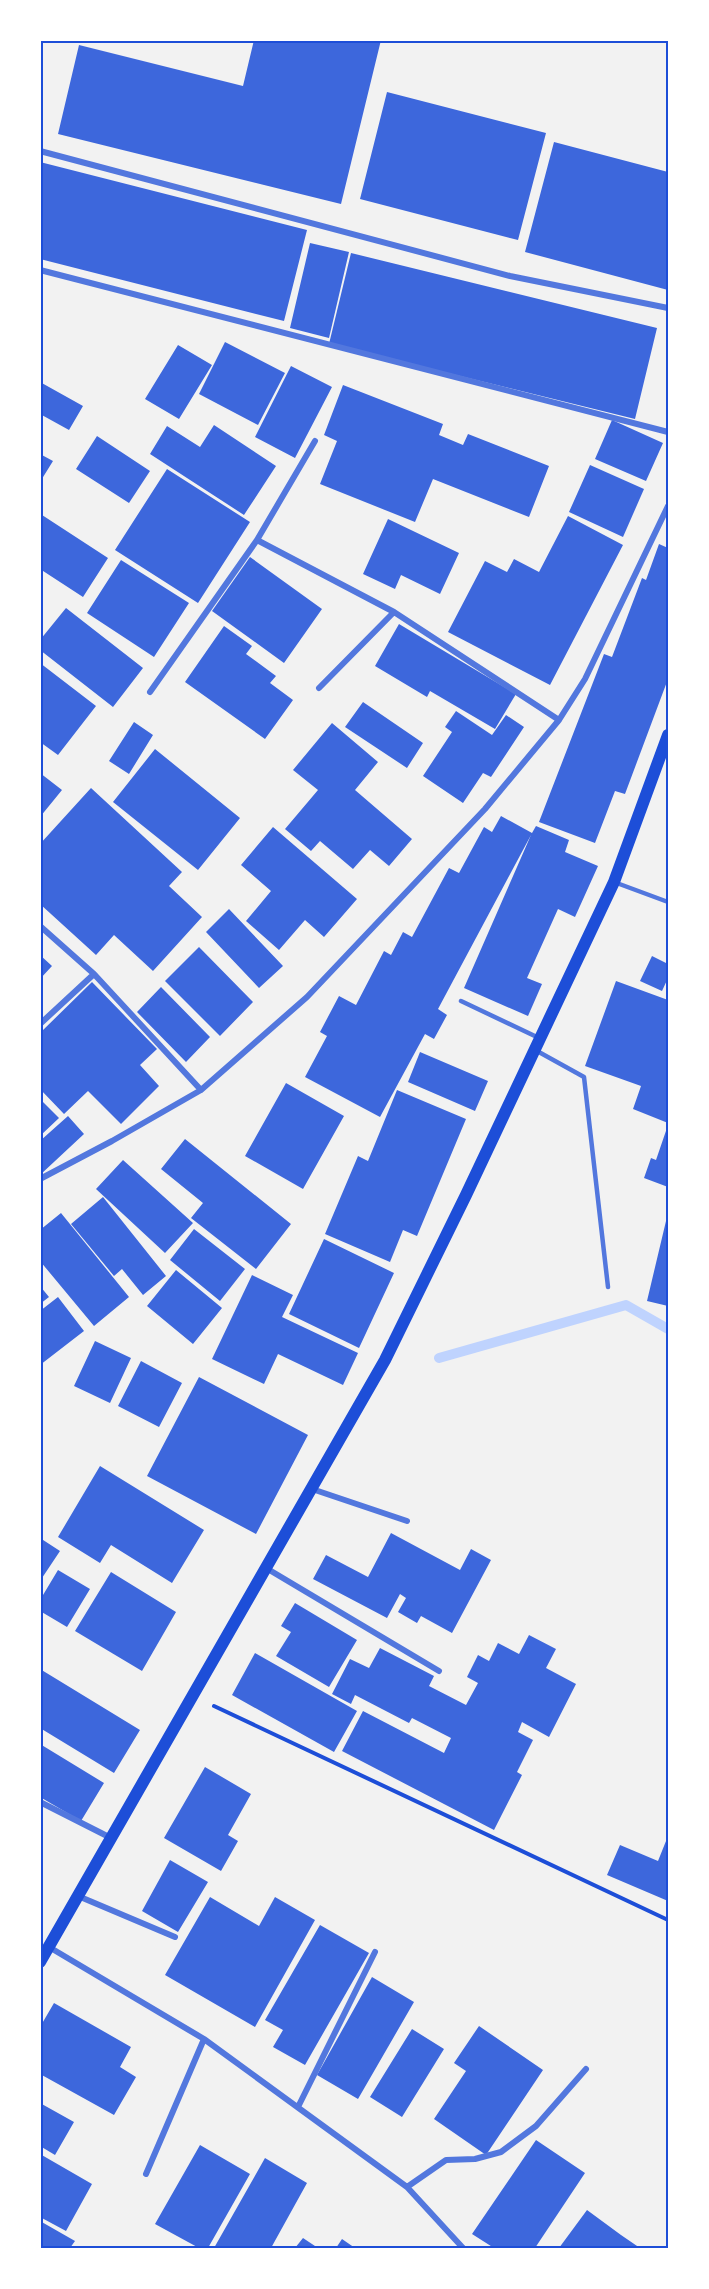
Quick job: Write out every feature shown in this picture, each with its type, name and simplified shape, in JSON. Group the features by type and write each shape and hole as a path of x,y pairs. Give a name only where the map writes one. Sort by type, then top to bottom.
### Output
{"main road":[{"path":"40,1962 385,1360 614,882 669,735"}],"street":[{"path":"40,151 510,276 669,308"},
{"path":"40,270 669,432"},
{"path":"150,692 257,540 315,441"},
{"path":"40,1179 201,1090 307,997 485,809 559,720 585,679 669,506"},
{"path":"257,540 394,612 559,720"},
{"path":"319,688 394,612"},
{"path":"40,926 94,974 201,1090"},
{"path":"40,1024 94,974"},
{"path":"311,1488 407,1521"},
{"path":"266,1568 439,1671"},
{"path":"40,1802 111,1839"},
{"path":"78,1896 175,1937"},
{"path":"49,1947 204,2039 298,2107 407,2187 464,2248"},
{"path":"298,2107 375,1952"},
{"path":"146,2174 204,2039"},
{"path":"407,2187 446,2160 475,2159 501,2152 536,2126 586,2069"}],"lane":[{"path":"614,882 669,903"},
{"path":"460,1001 537,1044 584,1077 608,1287"}],"path":[{"path":"192,1696 669,1920"}],"building":[{"path":"254,40 381,40 341,204 58,134 79,45 243,86"},
{"path":"387,92 546,133 518,240 360,199"},
{"path":"554,142 668,172 668,290 525,252"},
{"path":"40,162 307,230 284,321 40,259"},
{"path":"310,243 349,252 329,338 290,328"},
{"path":"351,253 657,328 635,419 329,344"},
{"path":"225,342 285,373 258,425 199,394"},
{"path":"178,345 212,365 179,419 145,399"},
{"path":"291,366 332,387 295,458 255,437"},
{"path":"40,382 83,406 69,430 40,414"},
{"path":"343,385 443,424 439,435 463,445 468,434 549,466 529,517 433,479 415,522 320,484 337,441 324,435"},
{"path":"612,420 663,443 646,481 595,459"},
{"path":"214,425 276,466 244,515 150,454 167,426 200,447"},
{"path":"97,436 150,471 129,503 76,469"},
{"path":"40,454 53,461 40,482"},
{"path":"590,465 644,489 623,537 569,512"},
{"path":"167,469 250,522 198,603 115,550"},
{"path":"42,515 108,558 83,597 40,569"},
{"path":"568,516 623,545 550,685 448,632 485,561 507,572 514,559 539,572"},
{"path":"388,519 459,553 440,594 401,575 395,589 363,574"},
{"path":"659,544 668,548 668,679 625,794 615,791 595,843 539,822 604,654 612,657 642,578 646,580"},
{"path":"250,557 322,609 284,663 212,611"},
{"path":"121,560 189,603 154,657 87,613"},
{"path":"66,608 143,668 113,707 40,650 40,640"},
{"path":"399,624 516,694 495,729 430,691 427,697 375,666"},
{"path":"224,626 252,646 246,654 276,676 270,683 293,700 265,739 185,682"},
{"path":"40,663 96,706 58,755 40,742"},
{"path":"363,702 423,743 407,768 345,727"},
{"path":"456,711 492,735 506,715 524,727 491,777 483,773 463,803 423,776 452,732 445,727"},
{"path":"134,722 153,735 129,774 109,761"},
{"path":"332,723 378,762 355,790 412,839 389,866 370,850 353,869 320,841 311,851 285,829 318,790 293,770"},
{"path":"155,749 240,818 198,870 113,802"},
{"path":"40,773 62,790 40,817"},
{"path":"91,788 182,872 169,886 202,917 153,971 114,935 96,955 40,904 40,844"},
{"path":"501,816 532,833 536,826 569,840 565,852 598,866 575,917 558,909 527,978 542,984 528,1016 464,988 531,835 438,1009 447,1015 434,1039 425,1034 380,1117 305,1077 327,1036 320,1032 339,996 356,1005 384,951 391,955 403,932 412,937 449,868 459,873 484,827 492,832"},
{"path":"273,827 357,899 324,937 305,920 279,950 246,921 271,891 241,865"},
{"path":"229,909 283,966 259,988 206,932"},
{"path":"199,947 253,1002 220,1036 165,981"},
{"path":"40,955 52,966 40,979"},
{"path":"652,956 668,964 668,978 662,991 640,981"},
{"path":"616,981 668,1000 668,1123 633,1109 641,1086 585,1066"},
{"path":"92,982 157,1049 140,1065 159,1086 121,1124 88,1091 64,1114 40,1089 40,1033"},
{"path":"161,987 210,1037 186,1062 137,1012"},
{"path":"420,1052 488,1081 475,1111 408,1082"},
{"path":"286,1083 344,1116 303,1189 245,1156"},
{"path":"397,1090 466,1119 417,1236 403,1230 390,1262 325,1234 358,1156 368,1161"},
{"path":"40,1099 59,1118 40,1136"},
{"path":"68,1116 84,1134 40,1175 40,1141"},
{"path":"668,1125 668,1187 644,1178 651,1158 656,1160"},
{"path":"185,1139 291,1224 256,1269 191,1218 203,1203 161,1169"},
{"path":"123,1160 193,1223 165,1253 96,1189"},
{"path":"103,1197 166,1276 143,1295 122,1269 114,1276 71,1224"},
{"path":"61,1213 129,1297 94,1326 40,1261 40,1230"},
{"path":"666,1221 668,1222 668,1306 647,1301"},
{"path":"194,1229 245,1269 220,1301 170,1260"},
{"path":"324,1239 394,1273 359,1348 289,1314"},
{"path":"176,1270 222,1308 193,1344 147,1306"},
{"path":"252,1275 293,1295 282,1317 358,1353 343,1385 278,1354 264,1384 212,1359"},
{"path":"40,1286 49,1297 40,1304"},
{"path":"58,1297 84,1331 40,1365 40,1311"},
{"path":"95,1341 131,1358 110,1403 74,1386"},
{"path":"141,1361 182,1383 159,1427 118,1406"},
{"path":"199,1377 308,1435 256,1534 147,1476"},
{"path":"100,1466 204,1530 172,1583 111,1545 100,1563 58,1537"},
{"path":"391,1533 460,1570 471,1549 491,1560 452,1633 421,1616 417,1623 398,1612 406,1598 400,1594 387,1618 313,1579 326,1555 368,1577"},
{"path":"40,1538 60,1551 40,1581"},
{"path":"58,1570 90,1589 67,1627 40,1611 40,1600"},
{"path":"111,1572 176,1612 142,1671 75,1631"},
{"path":"295,1603 357,1640 329,1687 276,1656 291,1632 281,1626"},
{"path":"529,1635 556,1649 546,1668 576,1684 549,1737 522,1722 518,1732 533,1740 517,1772 522,1775 494,1830 342,1751 363,1711 444,1753 451,1738 412,1718 409,1723 355,1695 351,1704 332,1694 350,1659 369,1668 380,1648 434,1676 429,1686 466,1705 478,1683 467,1677 478,1655 489,1661 498,1643 519,1654"},
{"path":"255,1653 357,1711 334,1752 232,1695"},
{"path":"40,1669 140,1730 114,1773 40,1728"},
{"path":"40,1744 104,1783 81,1821 40,1797"},
{"path":"205,1767 251,1794 228,1835 238,1841 221,1871 164,1838"},
{"path":"668,1836 668,1901 607,1875 620,1845 658,1861"},
{"path":"170,1860 208,1882 178,1932 142,1911"},
{"path":"210,1897 259,1926 275,1897 315,1920 255,2027 165,1975"},
{"path":"320,1925 369,1953 305,2065 273,2047 283,2030 265,2020"},
{"path":"372,1977 414,2002 358,2099 317,2075"},
{"path":"54,2003 131,2047 120,2067 136,2077 114,2115 40,2074 40,2027"},
{"path":"479,2026 543,2070 486,2155 434,2119 466,2071 454,2063"},
{"path":"412,2029 444,2049 402,2117 370,2097"},
{"path":"40,2103 74,2122 55,2155 40,2146"},
{"path":"536,2140 585,2173 535,2248 494,2248 472,2234"},
{"path":"200,2145 250,2174 208,2248 199,2248 155,2224"},
{"path":"40,2154 92,2184 66,2231 40,2217"},
{"path":"265,2158 307,2183 271,2248 214,2248"},
{"path":"587,2210 621,2235 640,2248 559,2248"},
{"path":"40,2221 75,2241 70,2248 40,2248"},
{"path":"303,2238 318,2248 295,2248"},
{"path":"342,2239 355,2248 336,2248"}],"waterway":[{"path":"439,1358 626,1305 668,1329"}]}
